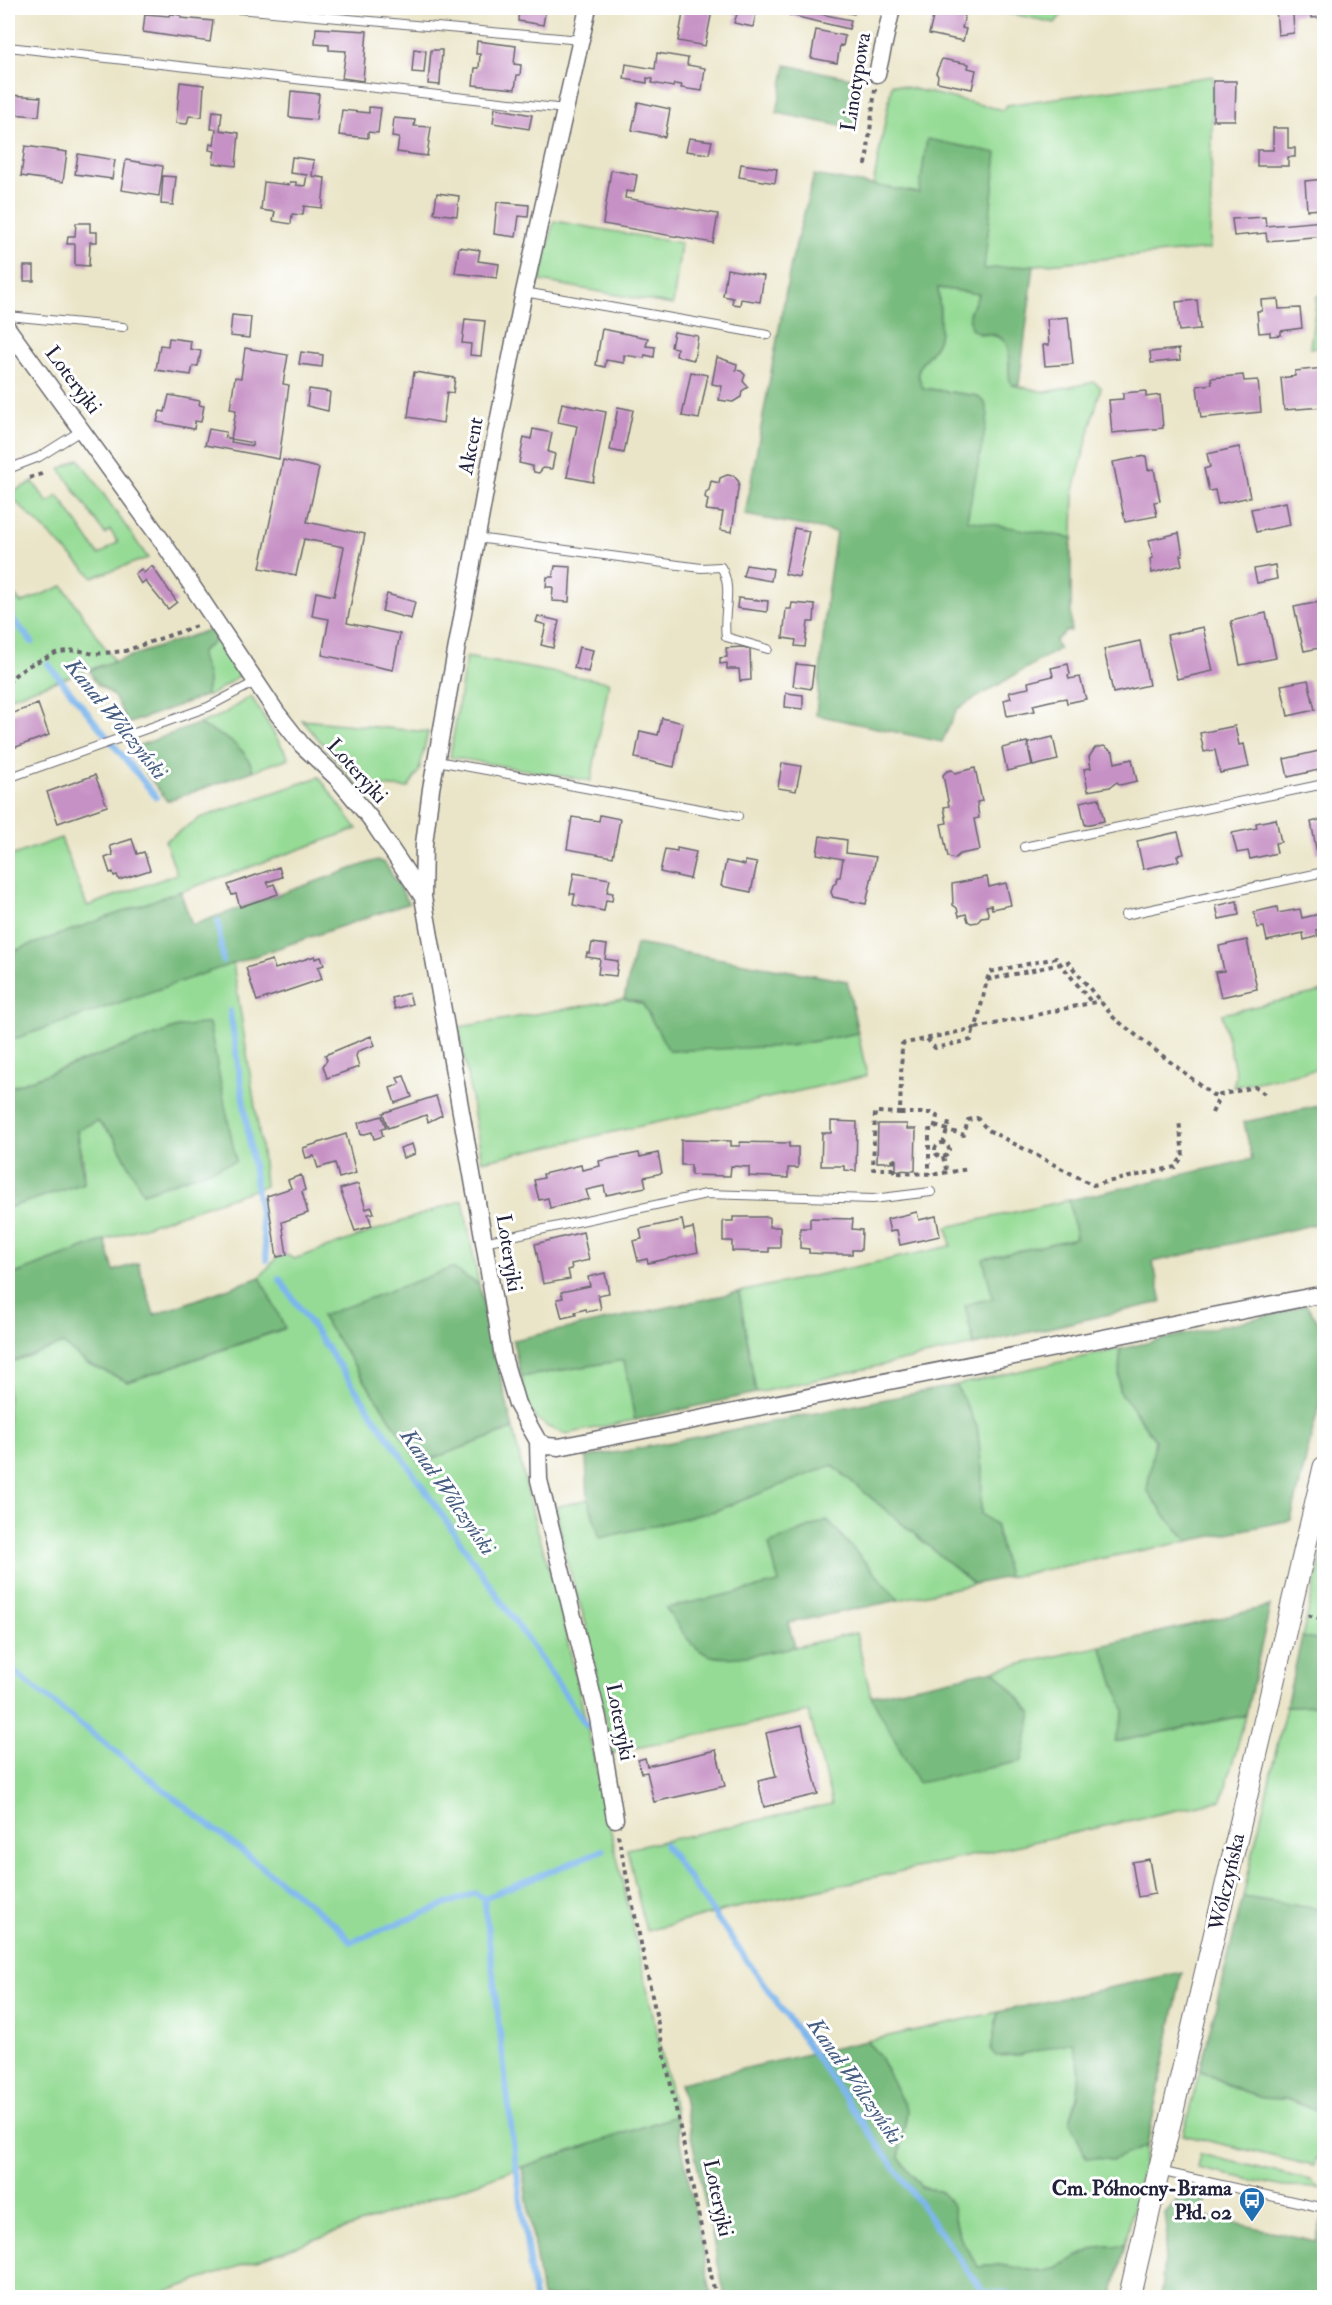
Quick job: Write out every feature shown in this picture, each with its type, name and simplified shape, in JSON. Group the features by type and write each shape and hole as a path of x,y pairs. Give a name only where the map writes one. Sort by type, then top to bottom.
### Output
{"street":[{"name":"Akcent","path":"423,897 424,844 431,789 477,538 524,292 588,8"},
{"name":"Linotypowa","path":"877,74 892,8"},
{"name":"Loteryjki","path":"8,329 162,541 255,682 302,745 337,778 370,818 423,897 502,1357 517,1404 538,1441 539,1480 598,1718 615,1820"},
{"path":"538,1441 547,1446 559,1447 1070,1343 1314,1296 1324,1297"},
{"name":"Wólczyńska","path":"1129,2298 1324,1467"}],"lane":[{"path":"227,8 581,40"},
{"path":"8,47 565,110"},
{"path":"524,292 768,335"},
{"path":"8,316 123,327"},
{"path":"8,469 39,457 82,430"},
{"path":"477,538 701,568 721,567 727,577 728,589 726,637 768,649"},
{"path":"8,777 208,707 255,682"},
{"path":"437,761 738,816"},
{"path":"1024,847 1324,784"},
{"path":"1125,915 1324,872"},
{"path":"484,1242 706,1194 873,1200 931,1192"},
{"path":"1159,2171 1324,2208"}],"path":[{"name":"Linotypowa","path":"866,165 877,74"},
{"path":"8,683 30,665 58,652 77,650 94,654 125,651 197,626 210,613"},
{"path":"926,1039 935,1048 971,1040 990,972 1056,958 1092,1003"},
{"path":"1061,964 1068,962 1114,1018 1218,1099"},
{"path":"900,1113 902,1044 1100,1001"},
{"path":"1212,1113 1220,1095 1256,1088 1266,1095"},
{"path":"894,1169 873,1168 875,1112 931,1113 938,1116 933,1130 929,1130 929,1174"},
{"path":"934,1126 964,1135 969,1120 977,1118 988,1130 1093,1185 1175,1167 1183,1156 1179,1120"},
{"path":"943,1144 950,1119"},
{"path":"943,1144 938,1145 935,1151 937,1155 943,1157"},
{"path":"943,1144 948,1151 943,1157"},
{"path":"943,1157 947,1172"},
{"path":"894,1159 894,1173 929,1174 969,1169"},
{"name":"Loteryjki","path":"615,1820 716,2298"}],"green space":[{"path":"983,8 1067,8 1055,23"},
{"path":"786,65 861,80 852,128 777,113"},
{"path":"1213,76 1210,249 984,270 919,193 873,186 892,84 1003,110 1007,105"},
{"path":"927,139 997,153 984,269 1034,265 1019,385 1012,385 1010,381 1009,354 1005,342 994,335 971,329 969,314 979,294 938,288 939,337 920,366 919,379 923,388 977,396 985,403 988,415 967,520 1073,538 1071,544 1071,631 1066,631 1055,641 1059,649 957,709 942,742 816,715 827,595 836,532 745,515 791,263 814,175 919,193"},
{"path":"554,221 681,243 673,305 540,281"},
{"path":"938,288 979,294 969,314 979,334 998,337 1008,345 1012,385 1046,392 1094,382 1101,387 1074,490 1073,538 967,521 975,471 977,396 923,388 919,379 921,365 939,337"},
{"path":"1324,295 1324,347 1310,348 1317,296"},
{"path":"79,459 148,558 93,577 8,494 33,482 48,503 58,495 99,555 118,542 110,530 105,534 60,469"},
{"path":"63,586 114,661 8,698 8,588 21,603"},
{"path":"212,629 217,637 212,644 201,651 208,677 205,696 127,724 114,697 92,677 90,670"},
{"path":"217,637 240,675 211,695 205,696 208,680 200,659 201,651 212,644"},
{"path":"466,657 609,682 591,781 450,757"},
{"path":"251,696 289,758 253,771 245,754 238,747 198,724 222,715"},
{"path":"302,720 428,732 419,771 408,788 358,785"},
{"path":"198,724 238,747 250,762 253,771 167,801 129,749"},
{"path":"319,777 357,829 8,953 8,857 61,838 87,906 177,874 165,841 200,818"},
{"path":"377,860 385,863 409,903 8,1041 8,953 180,891 192,925"},
{"path":"636,944 847,981 858,1033 789,1046 669,1051 642,1003 624,999"},
{"path":"233,963 262,1152 265,1186 105,1240 15,1274 8,1260 8,1208 84,1183 83,1159 77,1130 97,1121 114,1137 143,1193 178,1027 8,1088 8,1041"},
{"path":"1324,991 1324,1068 1233,1087 1236,1075 1222,1014"},
{"path":"624,999 789,1046 858,1033 867,1076 482,1161 459,1027"},
{"path":"209,1023 236,1161 143,1193 114,1137 97,1121 77,1130 84,1183 8,1208 8,1088 178,1027"},
{"path":"1324,1105 1324,1222 1153,1262 1162,1302 974,1345 965,1305 993,1298 983,1259 1076,1238 1069,1200 1252,1159 1244,1122"},
{"path":"463,1200 479,1285 452,1268 322,1316 420,1463 513,1429 533,1515 557,1595 676,2116 522,2167 151,2297 8,2297 8,1363 63,1344 87,1363 128,1382 284,1329 260,1277 277,1257 287,1255 294,1259"},
{"path":"1069,1200 1076,1238 993,1298 965,1305 974,1345 756,1393 739,1292 951,1246 947,1227"},
{"path":"105,1240 114,1271 138,1263 154,1315 260,1277 285,1328 128,1382 87,1363 63,1344 8,1363 8,1260 15,1274"},
{"path":"452,1268 479,1285 513,1429 420,1463 321,1316"},
{"path":"739,1292 756,1393 635,1420 624,1360 521,1377 513,1340"},
{"path":"1306,1304 1324,1331 1324,1385 1291,1520 1189,1541 1165,1516 1147,1490 1155,1440 1119,1390 1120,1349 1284,1312"},
{"path":"1120,1349 1119,1390 1155,1440 1148,1490 1165,1516 1189,1541 1008,1577 995,1524 981,1515 982,1470 977,1427 956,1385"},
{"path":"625,1360 635,1420 566,1434 548,1427 536,1418 528,1406 521,1377"},
{"path":"956,1385 977,1427 982,1470 981,1514 995,1524 1008,1577 974,1584 832,1465 715,1511 600,1538 588,1499 586,1457"},
{"path":"832,1465 974,1584 899,1600 827,1520 779,1583 752,1590 727,1657 795,1647 856,1633 871,1696 1031,1713 994,1670 1101,1646 1125,1710 1116,1742 1246,1715 1222,1800 731,1909 646,1931 627,1849 832,1804 809,1712 612,1753 586,1624 566,1559 556,1507 588,1499 600,1537 715,1511"},
{"path":"827,1520 899,1600 788,1623 795,1647 750,1655 715,1657 700,1650 683,1634 666,1608 779,1583 769,1544"},
{"path":"1324,1546 1324,1642 1302,1637"},
{"path":"1270,1606 1246,1715 1115,1742 1124,1710 1101,1646"},
{"path":"1302,1637 1324,1642 1324,1705 1286,1706"},
{"path":"994,1670 1032,1713 1022,1761 918,1783 871,1696"},
{"path":"1324,1705 1324,1910 1243,1897 1286,1706"},
{"path":"1243,1897 1324,1910 1324,2098 1320,2112 1287,2099 1259,2098 1200,2070"},
{"path":"1182,1972 1147,2146 1111,2160 1086,2157 1070,2121 1078,2097 1080,2068 1072,2042 1019,2055 996,2056 991,2050 998,2012"},
{"path":"998,2012 991,2050 1019,2055 1072,2041 1078,2062 1079,2081 1070,2121 1111,2160 1147,2146 1125,2245 1097,2247 1056,2268 1042,2272 999,2265 979,2267 959,2237 953,2207 940,2191 921,2187 899,2158 907,2111 879,2055 866,2041"},
{"path":"866,2041 879,2055 907,2111 899,2158 921,2187 940,2191 947,2198 953,2207 959,2237 979,2267 999,2265 1042,2272 1056,2268 1097,2247 1125,2245 1112,2297 725,2297 680,2083"},
{"path":"1200,2070 1259,2098 1286,2099 1319,2112 1324,2098 1324,2160 1316,2158 1314,2166 1183,2135"},
{"path":"676,2116 712,2297 587,2298 586,2292 569,2297 542,2297 522,2167"},
{"path":"1200,2154 1310,2180 1321,2188 1283,2187 1197,2168"},
{"path":"1192,2194 1205,2200 1202,2216 1316,2241 1322,2219 1324,2220 1324,2297 1159,2297 1167,2229 1165,2213 1178,2199"}],"building":[{"path":"519,8 546,8 543,25 518,21"},
{"path":"684,8 712,11 705,46 678,41"},
{"path":"720,8 757,10 753,27 734,23 737,14 719,10"},
{"path":"791,8 851,20 849,29 789,15"},
{"path":"839,8 856,8 854,14 839,11"},
{"path":"1276,8 1324,8 1324,17 1311,18 1311,14 1293,15 1294,33 1278,35"},
{"path":"935,9 965,15 962,28 966,29 963,41 929,34"},
{"path":"145,14 181,15 181,18 213,21 210,42 143,32"},
{"path":"316,28 367,31 363,81 342,78 346,51 329,50 329,45 315,44"},
{"path":"816,30 845,36 843,46 840,45 837,63 811,58"},
{"path":"477,41 516,46 514,64 521,65 515,89 473,85 475,68 479,68 480,54 476,54"},
{"path":"414,49 426,51 424,73 412,72"},
{"path":"431,50 442,50 440,85 428,84"},
{"path":"657,53 688,58 687,65 705,68 702,91 681,88 682,85 674,84 673,87 652,83 653,79 647,78 647,83 624,79 626,64 655,69"},
{"path":"942,59 969,64 968,68 976,70 972,89 937,82 936,73"},
{"path":"1213,81 1236,81 1235,120 1213,120"},
{"path":"180,82 204,85 202,117 189,116 187,124 176,123"},
{"path":"291,91 319,94 316,120 289,117"},
{"path":"8,95 41,97 39,116 8,114"},
{"path":"638,102 670,109 665,137 632,130"},
{"path":"369,107 381,108 378,133 368,132 368,138 339,135 342,110 369,113"},
{"path":"495,108 532,115 529,129 493,123"},
{"path":"213,111 222,112 220,130 239,133 236,166 213,163 215,151 209,150 210,144 214,145 216,129 211,129"},
{"path":"394,118 415,120 414,126 431,127 427,156 397,152 399,138 392,137"},
{"path":"1273,128 1288,128 1288,148 1295,148 1295,157 1288,157 1288,166 1257,166 1257,150 1273,150"},
{"path":"689,138 712,141 709,154 686,151"},
{"path":"25,146 67,152 63,182 21,176"},
{"path":"78,154 115,160 112,179 75,174"},
{"path":"292,157 314,160 312,176 325,178 322,208 304,206 303,215 292,214 291,224 273,221 275,212 261,210 264,182 289,185 290,182 296,182 296,185 305,186 307,175 290,173"},
{"path":"126,160 163,166 159,196 121,190"},
{"path":"741,164 777,169 775,183 739,177"},
{"path":"611,170 637,175 634,192 626,191 625,198 718,214 713,243 603,224"},
{"path":"163,176 176,177 173,205 161,204"},
{"path":"1324,179 1324,209 1307,210 1305,181"},
{"path":"437,193 459,196 457,216 434,213"},
{"path":"497,202 529,205 528,217 519,216 516,237 494,234"},
{"path":"1265,217 1266,226 1324,221 1324,236 1267,241 1266,233 1234,236 1232,219"},
{"path":"76,223 90,223 90,232 97,232 97,242 90,242 89,266 75,265 75,244 67,244 68,236 75,236"},
{"path":"459,247 480,250 478,261 499,264 497,278 455,273"},
{"path":"24,266 34,266 34,281 24,281"},
{"path":"727,269 764,276 760,302 741,299 740,305 732,304 733,298 723,296"},
{"path":"1278,299 1279,309 1300,308 1302,328 1281,331 1281,335 1270,336 1270,332 1259,333 1257,311 1262,311 1261,300"},
{"path":"1197,300 1200,329 1179,331 1176,302"},
{"path":"232,315 251,317 249,338 230,336"},
{"path":"1068,317 1073,364 1045,366 1043,345 1049,345 1047,319"},
{"path":"465,319 485,321 481,356 470,355 471,344 462,343"},
{"path":"602,329 648,338 646,346 655,347 654,357 624,355 624,363 606,360 605,367 596,365"},
{"path":"674,332 698,336 694,360 676,356 677,348 671,347"},
{"path":"169,338 191,341 190,349 201,351 198,366 193,366 191,375 156,370 160,345 168,346"},
{"path":"245,348 288,355 283,384 289,385 279,459 205,445 209,429 226,432 225,437 231,439 236,410 230,409 235,377 241,378","holes":["232,439 253,443 252,446 231,442"]},
{"path":"1179,349 1180,360 1151,363 1150,352"},
{"path":"301,352 323,355 322,367 299,364"},
{"path":"717,357 737,364 736,370 745,375 743,381 748,387 742,391 741,397 733,402 719,400 722,386 712,384"},
{"path":"1324,368 1324,407 1284,410 1281,378 1295,376 1295,371"},
{"path":"414,372 455,378 453,393 447,392 443,423 408,417"},
{"path":"691,372 708,375 699,419 682,416"},
{"path":"1243,375 1244,381 1258,380 1261,412 1201,418 1197,386 1212,384 1211,378"},
{"path":"309,389 330,392 328,411 307,406"},
{"path":"1146,391 1146,397 1160,395 1163,428 1112,433 1109,400 1123,399 1123,393"},
{"path":"169,395 200,401 199,405 204,406 201,422 195,421 194,429 157,422 160,411 165,412"},
{"path":"562,403 606,412 593,482 567,477 577,426 558,422"},
{"path":"618,407 633,410 624,453 610,450"},
{"path":"533,429 552,433 548,452 555,454 552,469 543,468 539,473 534,472 532,466 519,463 524,437 531,439"},
{"path":"1239,447 1250,497 1218,504 1215,490 1209,491 1204,469 1210,467 1207,454"},
{"path":"1146,456 1148,470 1154,469 1160,501 1154,502 1157,516 1125,522 1113,462"},
{"path":"283,460 319,468 307,522 365,534 347,623 400,634 393,670 322,655 329,619 312,616 316,592 334,596 344,547 304,539 296,575 260,568"},
{"path":"727,475 734,476 739,482 732,532 720,530 723,512 706,510 708,500 705,497 711,481 719,483 720,478"},
{"path":"1286,502 1290,525 1256,532 1251,509"},
{"path":"794,528 809,531 799,577 785,574"},
{"path":"1179,533 1183,555 1180,555 1182,565 1152,573 1150,559 1153,558 1149,540"},
{"path":"746,565 773,569 771,581 743,576"},
{"path":"1275,565 1277,579 1257,583 1254,569"},
{"path":"152,566 177,602 168,609 145,581 141,584 135,574 141,569 144,573"},
{"path":"555,566 571,567 569,602 552,601 553,587 546,587 547,577 553,577"},
{"path":"387,594 415,602 411,619 382,611"},
{"path":"738,598 768,601 767,612 737,608"},
{"path":"1324,601 1324,647 1304,651 1294,607"},
{"path":"792,603 815,605 814,622 808,622 805,647 795,646 796,640 783,638 786,609 791,609"},
{"path":"1266,613 1276,658 1240,665 1231,621"},
{"path":"538,616 559,621 553,648 541,645 546,625 536,622"},
{"path":"1203,627 1213,671 1177,679 1167,635"},
{"path":"1140,641 1149,685 1113,693 1104,649"},
{"path":"579,647 593,650 588,672 574,668"},
{"path":"726,648 750,649 751,680 740,681 739,669 727,669 727,663 720,664 720,658 727,657"},
{"path":"796,664 814,666 811,689 793,686"},
{"path":"1068,664 1069,679 1080,677 1086,699 1067,703 1066,698 1050,701 1033,705 1035,711 1007,716 1004,700 1011,698 1009,692 1029,688 1028,682 1053,676 1051,668"},
{"path":"1308,680 1315,710 1288,716 1281,685"},
{"path":"786,693 803,695 803,709 785,707"},
{"path":"38,704 49,735 8,750 8,715"},
{"path":"662,718 683,723 674,767 635,758 640,731 658,735"},
{"path":"1235,726 1239,745 1244,744 1249,767 1220,773 1215,750 1204,752 1200,733"},
{"path":"1053,737 1058,760 1033,766 1028,743"},
{"path":"1027,742 1032,765 1007,771 1002,748"},
{"path":"1104,746 1113,752 1115,763 1132,759 1137,781 1120,785 1117,782 1110,787 1088,791 1084,769 1091,768 1089,757 1095,748"},
{"path":"1319,751 1323,769 1288,777 1284,759"},
{"path":"782,763 801,766 796,791 778,788"},
{"path":"975,768 982,801 977,802 979,818 974,819 980,850 960,854 954,859 948,857 941,824 947,823 944,807 949,806 943,775 947,771 952,770 955,773"},
{"path":"95,775 107,806 58,823 47,792"},
{"path":"1099,798 1104,821 1085,825 1080,802"},
{"path":"600,815 620,819 613,857 567,849 572,817 599,821"},
{"path":"1276,819 1281,842 1275,843 1277,853 1250,859 1248,851 1237,853 1232,833 1257,828 1256,823"},
{"path":"1324,819 1324,852 1317,853 1311,822"},
{"path":"1178,832 1184,854 1177,855 1179,861 1143,869 1137,841"},
{"path":"820,836 847,840 846,853 876,857 866,904 833,897 831,892 837,877 840,877 843,859 817,854"},
{"path":"132,839 137,854 144,852 150,870 119,880 117,875 110,873 105,858 113,855 110,846"},
{"path":"677,848 696,852 690,879 660,872 665,849 677,851"},
{"path":"726,861 745,865 745,861 757,863 751,892 721,886"},
{"path":"279,867 282,877 267,882 269,886 274,884 278,894 240,907 236,894 232,895 228,885"},
{"path":"574,873 610,879 607,892 613,893 612,901 606,900 604,911 573,905 575,894 570,894"},
{"path":"987,877 989,887 1006,883 1011,905 992,909 991,905 986,906 989,916 981,917 978,922 971,923 966,914 959,916 957,908 953,905 952,884"},
{"path":"1237,901 1239,915 1219,919 1216,906"},
{"path":"1277,907 1278,913 1300,909 1302,918 1324,913 1324,929 1316,930 1318,936 1304,940 1303,933 1267,941 1264,927 1257,928 1254,912"},
{"path":"1247,940 1257,989 1221,997 1215,972 1224,971 1219,946"},
{"path":"592,943 607,945 605,959 618,961 616,976 598,974 600,959 586,957 587,953 590,953"},
{"path":"315,956 315,959 321,957 324,965 318,967 322,979 257,1001 246,968 272,960 275,969"},
{"path":"409,993 412,1004 395,1009 392,998"},
{"path":"371,1036 375,1045 358,1051 356,1056 359,1067 327,1078 323,1066 327,1060 325,1055"},
{"path":"404,1076 412,1097 395,1103 390,1088 400,1084 397,1078"},
{"path":"436,1096 442,1115 428,1122 426,1115 388,1128 383,1113"},
{"path":"382,1116 386,1128 381,1129 383,1136 374,1139 372,1132 361,1135 358,1123"},
{"path":"831,1121 857,1122 856,1171 844,1170 844,1166 821,1166 822,1133 831,1133"},
{"path":"878,1124 907,1124 907,1129 916,1129 915,1171 896,1170 896,1159 892,1159 892,1162 877,1162"},
{"path":"346,1134 356,1173 339,1178 335,1163 318,1168 314,1156 306,1158 303,1148"},
{"path":"681,1140 731,1141 731,1146 740,1146 740,1142 789,1143 789,1147 798,1147 798,1168 788,1168 788,1178 749,1176 749,1167 731,1166 730,1176 691,1175 691,1165 681,1165"},
{"path":"412,1144 415,1154 403,1158 400,1148"},
{"path":"639,1153 640,1157 658,1153 662,1173 644,1177 646,1187 606,1195 604,1186 586,1190 589,1199 550,1208 548,1198 539,1200 534,1180 544,1178 543,1174 581,1165 582,1170 600,1166 599,1161"},
{"path":"301,1175 305,1190 302,1192 308,1213 282,1222 287,1255 277,1257 267,1196 291,1188 288,1180"},
{"path":"358,1184 366,1209 372,1207 374,1213 368,1214 372,1226 355,1231 340,1189"},
{"path":"917,1212 919,1220 936,1216 940,1236 900,1245 897,1230 890,1232 887,1219"},
{"path":"733,1217 769,1217 769,1227 780,1227 780,1248 769,1248 769,1252 732,1251 732,1241 723,1241 723,1221 733,1221"},
{"path":"810,1218 853,1219 852,1229 862,1230 861,1250 852,1250 852,1254 830,1254 809,1253 809,1249 800,1248 800,1228 810,1228"},
{"path":"682,1220 684,1230 693,1228 698,1252 648,1263 647,1259 638,1261 633,1241 642,1239 640,1229"},
{"path":"583,1232 589,1260 571,1264 572,1269 568,1270 570,1279 543,1284 535,1244"},
{"path":"605,1273 609,1293 598,1295 601,1309 587,1312 586,1309 575,1312 576,1315 562,1318 557,1299 563,1298 561,1292 590,1286 588,1277"},
{"path":"802,1725 818,1794 764,1807 758,1781 776,1777 766,1733"},
{"path":"716,1750 725,1786 654,1802 647,1772 641,1773 638,1760 645,1758 647,1766"},
{"path":"1149,1859 1155,1894 1138,1897 1132,1862"}],"waterway":[{"name":"Kanał Wólczyński","path":"8,613 32,642"},
{"name":"Kanał Wólczyński","path":"48,664 156,797"},
{"name":"Kanał Wólczyński","path":"218,921 223,961"},
{"name":"Kanał Wólczyński","path":"230,1011 267,1260"},
{"name":"Kanał Wólczyński","path":"279,1278 587,1726"},
{"path":"8,1667 336,1925 351,1942 475,1893 484,1898 603,1850"},
{"name":"Kanał Wólczyński","path":"665,1845 983,2292 1038,2298"},
{"path":"484,1898 534,2298"}],"place":[{"name":"Cm. Północny-Brama Płd. 02","path":"1252,2223"}]}
